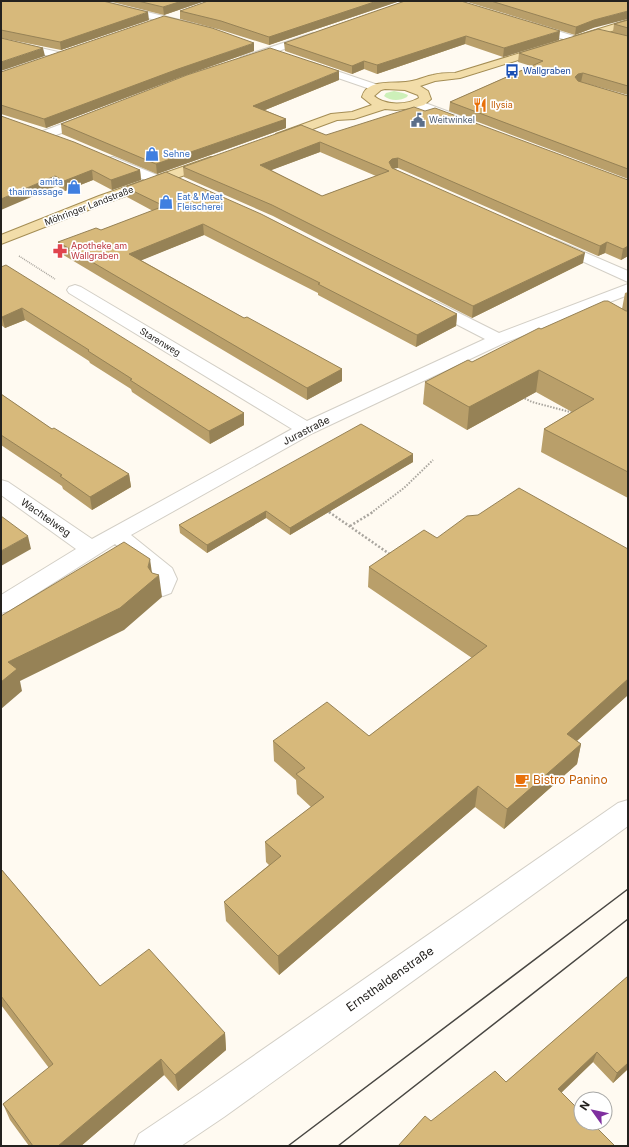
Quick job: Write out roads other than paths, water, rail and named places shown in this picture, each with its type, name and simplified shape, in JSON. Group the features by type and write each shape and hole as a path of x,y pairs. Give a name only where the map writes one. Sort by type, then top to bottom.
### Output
{"main road":[{"path":"335,117 343,110 362,103 368,97 369,93 377,88 413,85 434,78 456,76 628,22"},
{"path":"424,93 429,89 448,83 456,76"},
{"path":"402,86 415,88 424,93"},
{"path":"368,97 376,103 406,106 417,104 425,99 424,93"},
{"path":"268,141 335,117 354,115 387,105"},
{"name":"Möhringer Landstraße","path":"1,240 104,199 224,157"}],"street":[{"path":"90,1 196,27"},
{"path":"144,27 185,13"},
{"path":"520,22 573,39"},
{"path":"594,32 617,38"},
{"path":"232,64 321,33"},
{"path":"1,42 67,55 42,63"},
{"path":"254,46 377,88"},
{"path":"417,104 472,125"},
{"path":"47,134 97,115"},
{"path":"34,130 61,140"},
{"path":"102,156 162,178 188,185"},
{"path":"541,238 628,276"},
{"name":"Jurastraße","path":"1,605 90,548 306,430 498,339 601,307 628,289"},
{"name":"Starenweg","path":"75,290 306,430"},
{"path":"421,300 498,339"},
{"name":"Wachtelweg","path":"1,486 90,548"},
{"path":"116,534 164,573 166,579 163,588"},
{"name":"Ernsthaldenstraße","path":"151,1146 212,1105 628,811"}],"tram line":[{"path":"288,1146 628,889"},
{"path":"338,1146 628,919"}],"place":[{"name":"Wallgraben","path":"512,71"},
{"name":"Ilysia","path":"480,105"},
{"name":"Weitwinkel","path":"418,120"},
{"name":"Sehne","path":"152,154"},
{"name":"amita thaimassage","path":"74,187"},
{"name":"Eat & Meat Fleischerei","path":"166,202"},
{"name":"Apotheke am Wallgraben","path":"60,251"},
{"name":"Bistro Panino","path":"522,780"}]}
